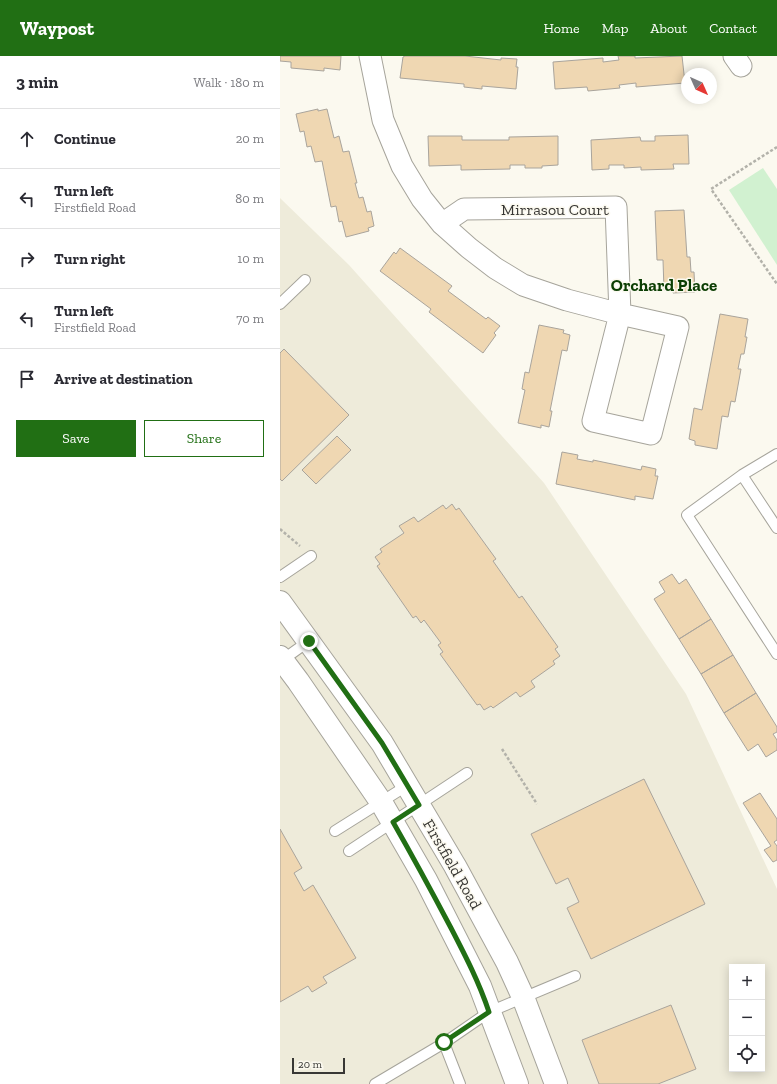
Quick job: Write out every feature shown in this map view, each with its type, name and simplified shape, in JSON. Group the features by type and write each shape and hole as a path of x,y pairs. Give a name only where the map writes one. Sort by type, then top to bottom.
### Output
{"street":[{"path":"370,56 383,120 402,166 422,199 442,224 468,248 523,285 567,300 678,327 651,434 593,421 620,314"},
{"name":"Mirrasou Court","path":"442,224 464,209 616,207 620,314"},
{"name":"Firstfield Road","path":"280,602 382,743 455,866 507,962 523,997 556,1084"},
{"name":"Firstfield Road","path":"281,660 381,802 426,880 480,986 517,1084"}],"lane":[{"path":"280,304 305,280"},
{"path":"777,454 742,476 687,515 777,654"},
{"path":"742,476 777,528"},
{"path":"280,577 311,556"},
{"path":"281,660 309,641"},
{"path":"349,851 466,772"},
{"path":"335,831 408,785"},
{"path":"375,1084 444,1042 489,1012 576,976"},
{"path":"444,1042 460,1084"}],"path":[{"path":"777,147 712,189 777,284"},
{"path":"280,529 311,556"},
{"path":"502,749 537,804"}],"shaded area":[{"path":"280,198 349,265 544,483 686,694 777,889 777,1084 280,1084"}],"green space":[{"path":"763,168 777,189 777,265 729,190"}],"building":[{"path":"280,56 341,56 340,70 324,68 324,71 291,68 291,62 280,61"},
{"path":"465,56 501,60 501,58 517,59 516,67 518,67 516,89 482,86 482,89 464,87 464,84 400,78 403,57"},
{"path":"618,56 635,56 635,58 682,56 683,68 681,68 681,83 636,87 636,83 619,85 620,88 588,91 587,87 555,89 553,62 603,58 603,62 619,60"},
{"path":"318,109 318,111 327,109 334,138 339,136 343,152 349,151 359,198 363,197 367,212 371,211 374,226 368,228 369,231 346,237 342,221 339,222 336,206 331,207 322,161 315,162 311,146 307,147 304,131 300,132 296,114"},
{"path":"688,135 689,164 673,164 674,169 641,170 641,167 624,168 624,165 609,165 609,169 592,170 591,140 640,137 641,141 655,141 655,136"},
{"path":"428,136 462,136 462,140 509,140 509,137 558,136 558,165 542,166 542,168 525,168 525,165 510,165 510,169 461,170 461,165 429,166"},
{"path":"684,210 687,257 690,257 691,272 694,272 695,292 673,293 673,290 664,290 663,260 657,260 655,211"},
{"path":"400,248 452,286 448,291 486,319 488,317 500,326 494,333 496,335 483,353 429,312 431,309 380,271 394,252 396,254"},
{"path":"720,314 748,319 744,354 741,354 738,369 741,369 735,402 731,401 728,417 722,416 717,449 695,445 695,441 689,439 694,408 702,410"},
{"path":"539,325 564,330 563,333 570,335 567,351 562,350 550,411 552,411 549,427 541,425 541,428 518,423 525,390 522,389 525,372 529,373"},
{"path":"284,349 349,415 282,481 280,479 280,353"},
{"path":"337,436 351,450 316,484 302,470"},
{"path":"562,452 578,455 577,459 593,462 593,460 641,470 642,466 656,469 655,476 658,476 653,499 635,496 635,500 556,484"},
{"path":"452,504 456,510 459,508 496,559 493,561 519,598 522,596 558,647 555,649 560,656 553,661 555,664 531,681 535,687 520,697 516,692 493,708 491,706 484,710 480,704 477,705 440,654 443,652 438,645 441,643 424,620 421,623 416,616 413,618 377,566 380,564 375,557 382,552 380,549 404,533 399,526 414,517 418,522 443,505 446,509"},
{"path":"672,574 679,584 686,579 711,619 679,639 654,599 665,592 659,582"},
{"path":"711,619 733,655 701,674 679,639"},
{"path":"733,655 756,693 724,713 701,674"},
{"path":"756,693 777,727 777,732 773,734 777,740 777,750 766,757 758,744 748,751 724,713"},
{"path":"644,779 705,904 591,959 567,908 579,902 568,878 556,884 531,834"},
{"path":"760,793 777,819 777,840 774,842 777,846 777,860 773,862 764,850 771,846 743,803"},
{"path":"280,829 302,868 294,873 304,891 313,885 356,958 323,977 327,983 312,992 308,986 280,1002"},
{"path":"671,1005 696,1069 658,1084 599,1084 582,1040"}],"district":[{"name":"Orchard Place","path":"664,285"}],"route":[{"path":"309,641 382,743 419,805 393,822 426,880 467,960 480,986 489,1012 444,1042"}]}
